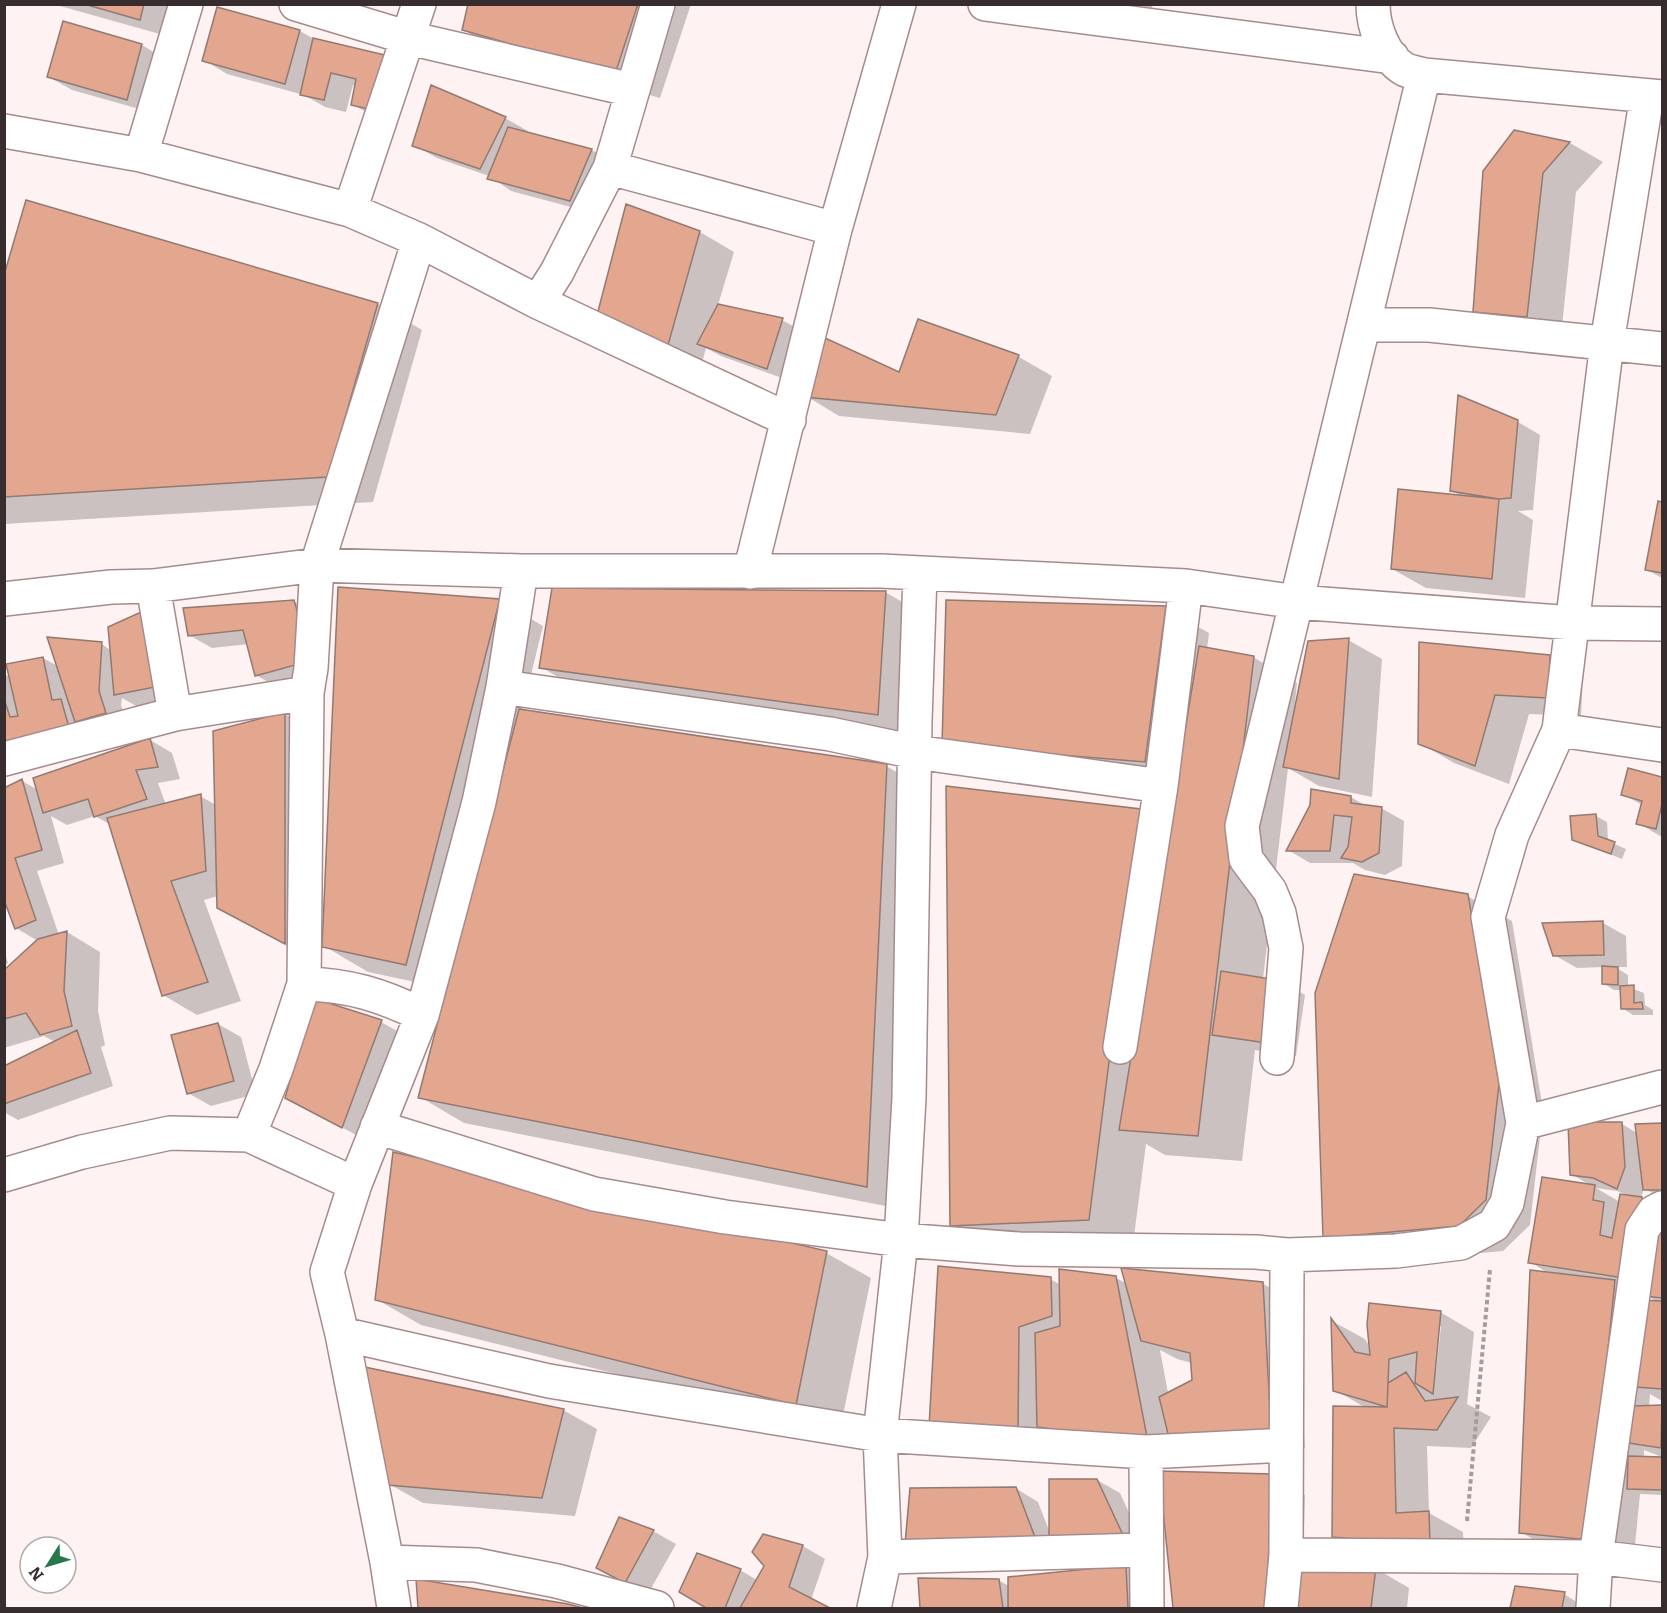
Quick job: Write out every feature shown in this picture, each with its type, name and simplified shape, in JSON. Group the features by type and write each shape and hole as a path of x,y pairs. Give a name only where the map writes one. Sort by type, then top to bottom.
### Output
{"street":[{"path":"141,154 186,4"},
{"path":"296,4 409,38 632,90"},
{"path":"350,210 419,4"},
{"path":"538,302 557,272 610,168 658,4"},
{"path":"750,572 835,229 898,4"},
{"path":"985,4 1392,57"},
{"path":"377,1127 594,1194 724,1217 901,1240 1019,1249 1256,1252 1287,1255 1396,1251 1461,1243 1494,1225 1507,1203 1523,1123 1488,917 1512,835 1559,730 1574,623 1606,342 1655,96 1424,75 1405,69 1392,57 1376,27 1373,4"},
{"path":"1277,1058 1286,948 1279,914 1270,891 1246,859 1242,826 1424,75"},
{"path":"4,131 141,154 350,210 419,240 538,302 789,420"},
{"path":"610,168 835,229"},
{"path":"249,1135 276,1068 304,984 307,693 311,668 317,565 419,240"},
{"path":"1365,325 1429,325 1662,349"},
{"path":"4,599 111,587 153,586 317,565 521,571 881,571 1186,586 1297,602 1574,623 1662,624"},
{"path":"394,1608 342,1334 327,1272 355,1184 422,1015 479,802 503,687 521,571"},
{"path":"874,1608 885,1557 880,1435 901,1240 909,1098 920,574"},
{"path":"153,586 176,714"},
{"path":"1120,1047 1161,786 1186,586"},
{"path":"503,687 830,734 915,752 1161,786"},
{"path":"4,759 176,714 307,693"},
{"path":"1559,730 1662,745"},
{"path":"304,984 330,985 385,997 422,1015"},
{"path":"1523,1123 1662,1087"},
{"path":"5,1173 82,1152 170,1133 249,1135 355,1184"},
{"path":"1593,1608 1596,1557 1642,1230 1654,1212 1662,1208"},
{"path":"1281,1608 1286,1556 1287,1255"},
{"path":"342,1334 549,1381 880,1435 1146,1452 1285,1445"},
{"path":"1146,1452 1144,1550 1147,1608"},
{"path":"885,1557 1144,1550"},
{"path":"1286,1556 1596,1557 1662,1565"},
{"path":"387,1562 476,1565 557,1581 657,1608"}],"path":[{"path":"1464,1558 1494,1225"}],"building":[{"path":"84,4 144,4 140,20"},
{"path":"468,4 638,4 615,74 462,30"},
{"path":"217,7 300,30 285,84 202,61"},
{"path":"63,21 142,44 127,100 47,77"},
{"path":"313,38 385,55 372,110 351,105 356,79 331,73 324,100 300,95"},
{"path":"431,85 506,117 480,169 412,146"},
{"path":"508,127 592,149 570,201 487,179"},
{"path":"1514,130 1570,142 1543,173 1527,317 1473,312 1483,171"},
{"path":"26,200 378,303 328,477 4,497 4,275"},
{"path":"626,204 700,231 668,345 596,319"},
{"path":"718,304 783,318 767,369 697,344"},
{"path":"918,319 1019,355 996,415 804,397 823,337 899,372"},
{"path":"1458,395 1518,420 1511,498 1499,499 1450,491"},
{"path":"1398,489 1499,499 1492,579 1391,569"},
{"path":"1658,501 1662,502 1662,573 1645,570"},
{"path":"338,587 500,599 406,965 322,947"},
{"path":"552,588 886,591 878,715 539,668"},
{"path":"294,600 303,631 299,664 255,676 243,630 188,636 183,608"},
{"path":"946,600 1166,606 1145,762 942,745"},
{"path":"141,612 155,687 114,695 108,627"},
{"path":"47,637 102,642 99,691 106,713 75,722"},
{"path":"1349,638 1339,779 1283,767 1308,641"},
{"path":"1419,642 1550,655 1548,698 1495,695 1475,766 1418,744"},
{"path":"1199,646 1254,656 1198,1136 1119,1130"},
{"path":"43,657 52,700 61,699 70,731 4,751 4,699 10,717 18,716 6,664"},
{"path":"519,709 887,764 867,1187 418,1098"},
{"path":"285,712 285,944 217,908 213,731"},
{"path":"150,738 158,767 136,770 147,799 94,817 88,799 43,813 33,778"},
{"path":"1628,768 1662,777 1662,804 1656,829 1636,824 1642,801 1621,795"},
{"path":"22,779 42,850 15,858 36,920 15,929 4,900 4,788"},
{"path":"946,786 1141,809 1089,1220 950,1226"},
{"path":"1311,789 1351,796 1351,803 1382,807 1379,853 1362,862 1341,858 1348,847 1352,817 1334,815 1330,851 1286,851 1310,805"},
{"path":"201,794 206,871 171,881 208,982 162,996 107,818"},
{"path":"1596,814 1598,836 1615,842 1611,854 1572,840 1570,816"},
{"path":"1354,874 1468,894 1499,1084 1486,1200 1459,1226 1323,1238 1315,993"},
{"path":"1603,921 1604,955 1553,956 1542,923"},
{"path":"67,931 64,991 72,1026 40,1035 26,1013 4,1019 4,970 38,939"},
{"path":"1602,966 1618,967 1618,985 1602,984"},
{"path":"1221,971 1283,981 1274,1044 1212,1035"},
{"path":"1634,985 1634,1003 1642,1002 1643,1009 1621,1009 1620,986"},
{"path":"313,998 382,1020 342,1128 285,1098"},
{"path":"218,1023 234,1081 187,1094 171,1035"},
{"path":"77,1030 91,1073 4,1104 4,1066"},
{"path":"1568,1122 1622,1122 1625,1167 1617,1189 1593,1178 1570,1175"},
{"path":"1662,1123 1662,1190 1643,1190 1635,1124"},
{"path":"393,1152 827,1251 796,1405 375,1300"},
{"path":"1542,1177 1595,1185 1593,1200 1604,1202 1600,1235 1612,1238 1620,1194 1642,1197 1630,1279 1528,1263"},
{"path":"1662,1229 1662,1298 1644,1296 1649,1248"},
{"path":"938,1266 1051,1277 1052,1316 1019,1327 1018,1432 929,1427"},
{"path":"1121,1268 1263,1282 1271,1429 1169,1438 1159,1397 1192,1380 1190,1353 1141,1341"},
{"path":"1059,1269 1116,1276 1148,1442 1037,1427 1035,1333 1060,1326"},
{"path":"1530,1270 1615,1280 1589,1540 1519,1533"},
{"path":"1641,1300 1662,1301 1662,1389 1635,1387"},
{"path":"1369,1303 1441,1311 1433,1394 1415,1383 1417,1352 1389,1359 1387,1407 1333,1391 1331,1318 1355,1352 1370,1355 1367,1325"},
{"path":"360,1366 564,1409 542,1498 387,1485"},
{"path":"1406,1372 1425,1401 1458,1397 1437,1430 1394,1428 1396,1513 1429,1511 1430,1545 1332,1537 1333,1406 1387,1407 1388,1383"},
{"path":"1662,1405 1661,1448 1629,1443 1633,1406"},
{"path":"1628,1456 1662,1457 1662,1490 1627,1489"},
{"path":"1159,1471 1271,1474 1267,1608 1173,1608"},
{"path":"1049,1479 1097,1479 1123,1535 1049,1536"},
{"path":"1016,1487 1035,1537 905,1544 910,1488"},
{"path":"619,1517 654,1530 625,1583 596,1568"},
{"path":"763,1534 803,1545 789,1587 830,1608 740,1608 764,1566 752,1552"},
{"path":"697,1553 741,1569 725,1608 706,1608 679,1592"},
{"path":"1301,1560 1376,1567 1371,1608 1296,1608"},
{"path":"1126,1565 1128,1608 1008,1608 1008,1577"},
{"path":"918,1578 999,1579 1003,1608 920,1608"},
{"path":"416,1579 568,1604 583,1608 418,1608"},
{"path":"1515,1586 1565,1592 1562,1608 1510,1608"}]}
